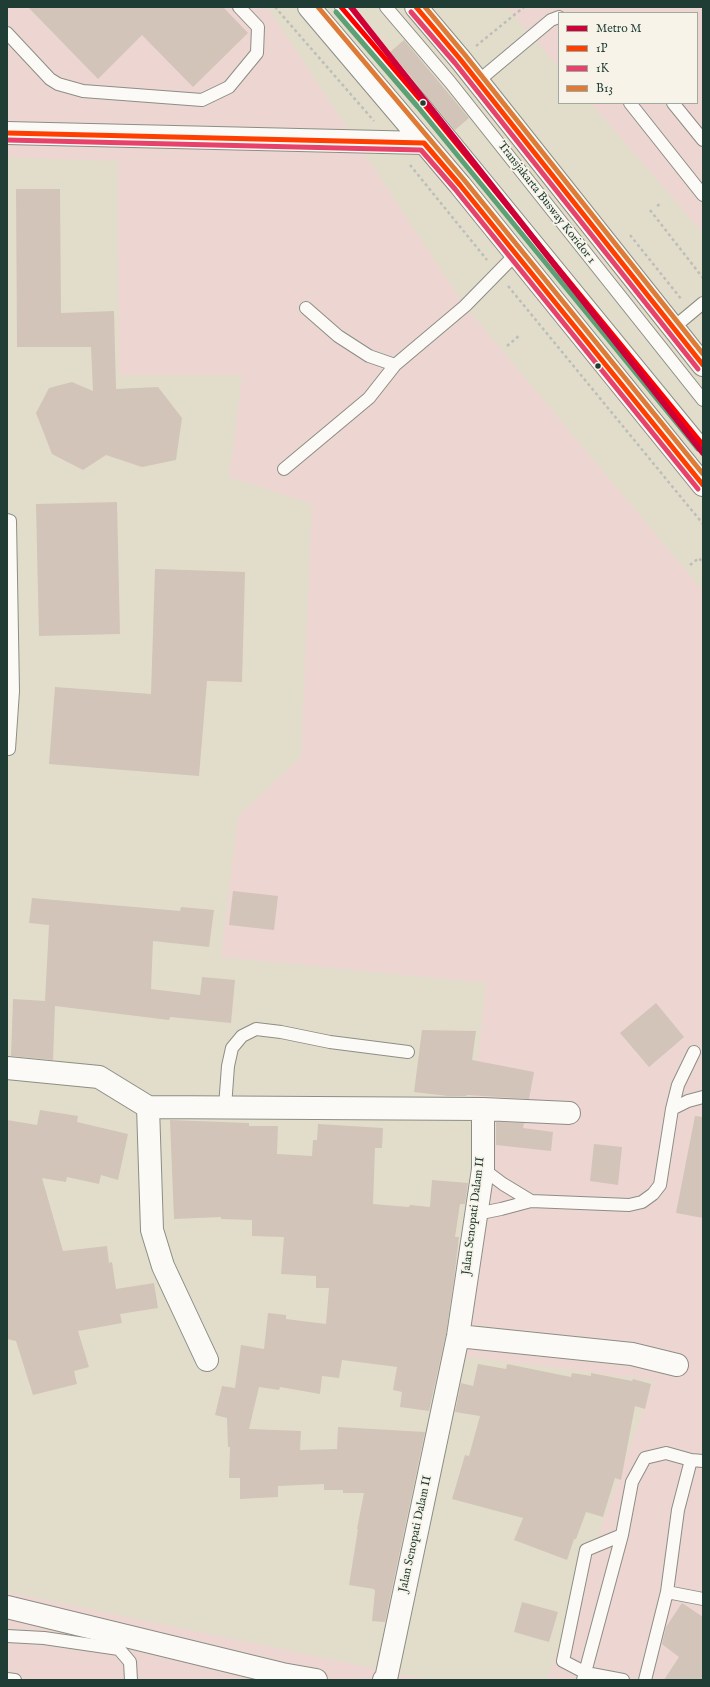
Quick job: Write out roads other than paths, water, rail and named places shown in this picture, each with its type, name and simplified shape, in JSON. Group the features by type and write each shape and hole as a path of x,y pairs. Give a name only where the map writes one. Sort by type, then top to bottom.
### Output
{"street":[{"path":"309,7 460,185 703,485"},
{"path":"416,7 460,59 673,328 700,355"},
{"path":"7,133 424,143"},
{"path":"7,1068 99,1077 148,1107 483,1109 569,1113"},
{"path":"148,1107 152,1230 163,1266 207,1360"},
{"name":"Jalan Senopati Dalam II","path":"385,1680 458,1336 483,1169 483,1109"},
{"path":"458,1336 632,1354 677,1365"},
{"path":"7,1607 282,1674 316,1680"}],"lane":[{"path":"7,33 50,79 58,84 83,91 202,100 229,87 257,53 258,27 239,7"},
{"path":"341,7 423,103 703,446"},
{"name":"Transjakarta Busway Koridor 1","path":"386,7 450,82 703,400"},
{"path":"477,82 551,20 558,17"},
{"path":"631,104 703,195"},
{"path":"674,104 703,140"},
{"path":"284,469 369,398 395,365 465,306 516,254"},
{"path":"673,328 703,303"},
{"path":"306,308 338,336 369,356 395,365"},
{"path":"7,520 10,521 10,691 8,750"},
{"path":"225,1107 228,1066 232,1048 242,1036 256,1029 281,1032 330,1042 408,1052"},
{"path":"476,1214 531,1201 629,1205 642,1202 653,1194 660,1185 672,1109 678,1085 694,1052"},
{"path":"672,1109 688,1101 703,1097"},
{"path":"483,1169 503,1184 531,1201"},
{"path":"585,1677 622,1535 632,1482 645,1458 666,1454 690,1460 703,1461"},
{"path":"645,1680 667,1592 678,1510 690,1460"},
{"path":"622,1535 586,1550 563,1662 585,1677 623,1680"},
{"path":"667,1592 703,1599"},
{"path":"7,1636 44,1638 120,1649 130,1662 131,1680"},
{"path":"126,1680 129,1674 130,1662"},
{"path":"7,1678 14,1680"}],"metro line":[{"name":"M","path":"351,7 703,453"}]}
